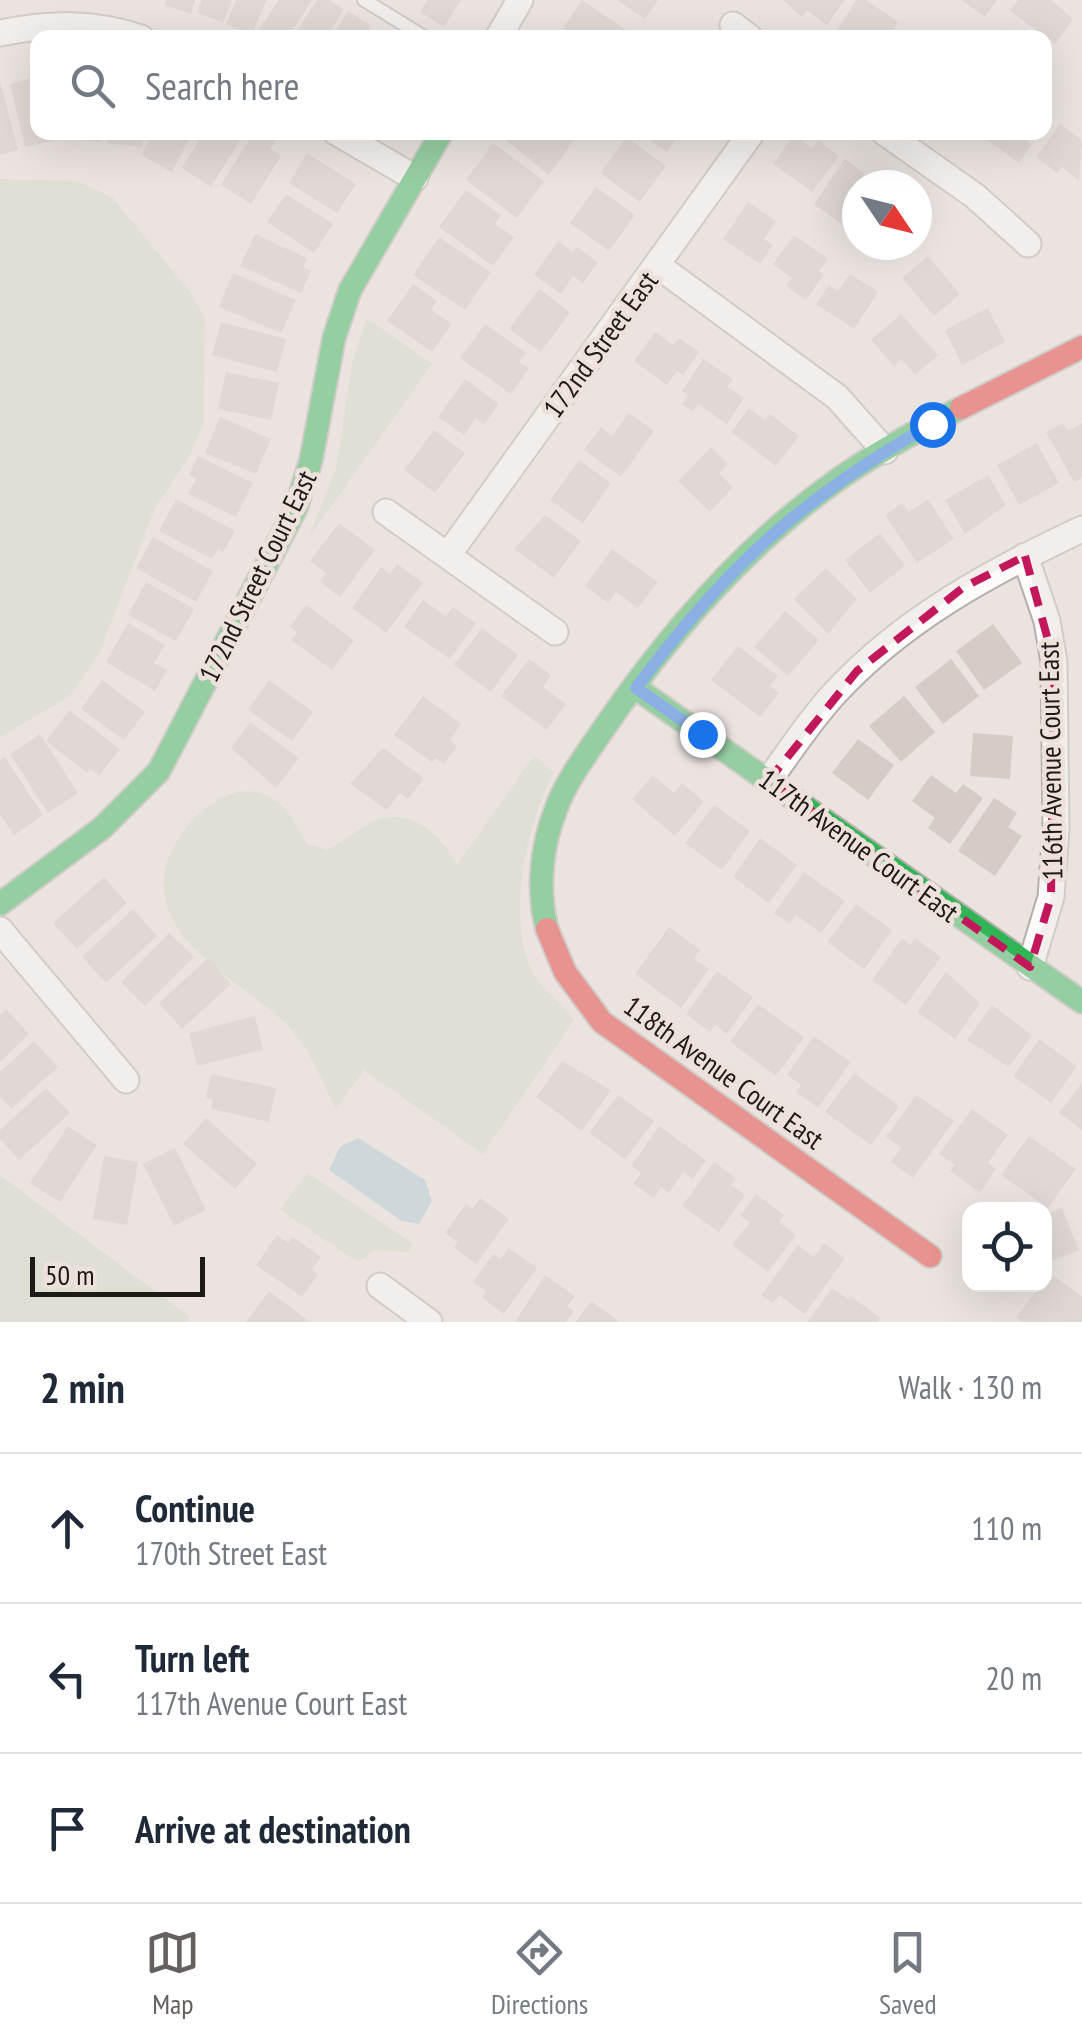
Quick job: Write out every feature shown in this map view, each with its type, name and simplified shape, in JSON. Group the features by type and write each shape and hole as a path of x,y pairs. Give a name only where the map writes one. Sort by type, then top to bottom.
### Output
{"street":[{"path":"503,30 520,0"},
{"path":"0,34 45,24 118,30"},
{"path":"350,140 415,178"},
{"name":"172nd Street Court East","path":"0,904 102,828 159,771 296,508 319,434 328,362 356,276 437,140"},
{"name":"172nd Street East","path":"448,555 746,140"},
{"path":"895,140 996,213 1028,244"},
{"path":"657,265 837,397 886,451"},
{"name":"118th Avenue Court East","path":"930,1256 602,1022 572,987 550,942 542,876 556,811 572,780 672,639 749,553 790,516 886,451 1082,347"},
{"path":"386,512 556,632"},
{"path":"769,780 831,696 857,670 964,587 1082,529"},
{"name":"116th Avenue Court East","path":"1025,556 1047,621 1054,680 1056,829 1051,896 1030,967"},
{"name":"117th Avenue Court East","path":"636,688 1082,1002"},
{"path":"0,930 126,1080"},
{"path":"380,1286 429,1322"}],"lane":[{"path":"364,0 413,30"}],"highlighted area":[{"path":"1025,556 1054,662 1051,897 1030,967 769,780 857,671 964,587"}],"green space":[{"path":"0,179 76,181 112,197 190,292 205,318 204,422 190,455 155,508 99,654 70,696 0,737"},
{"path":"367,318 432,364 308,539 336,469 352,364"},
{"path":"534,756 554,772 527,847 521,934 538,981 574,1020 483,1154 364,1070 336,1109 296,1035 200,954 171,915 164,892 164,874 180,836 209,805 245,791 263,794 278,803 307,844 327,850 377,820 395,817 428,829 457,865"},
{"path":"308,1173 413,1244 408,1252 376,1250 358,1262 280,1210"},
{"path":"0,1175 190,1317 186,1322 0,1322"}],"water":[{"path":"358,1138 425,1180 432,1201 419,1224 402,1221 329,1170 340,1147"}],"building":[{"path":"166,0 195,0 191,14 164,5"},
{"path":"202,0 232,0 223,23 197,12"},
{"path":"236,0 267,0 254,30 238,30 226,24"},
{"path":"279,0 312,0 292,30 258,30"},
{"path":"317,0 329,0 344,9 331,30 298,30"},
{"path":"427,0 461,0 444,27 420,12"},
{"path":"582,0 625,30 566,30 563,28"},
{"path":"617,0 658,0 645,19"},
{"path":"783,0 845,0 827,25 807,10 802,17"},
{"path":"856,0 866,0 898,22 892,30 837,30"},
{"path":"961,0 997,0 985,17"},
{"path":"1018,0 1051,0 1073,19 1055,44 1052,30 1036,30 1010,11"},
{"path":"348,11 371,26 369,30 336,30"},
{"path":"30,79 30,140 56,140 25,147 10,84"},
{"path":"0,80 18,150 0,155"},
{"path":"1060,124 1082,140 1079,181 1062,167 1057,173 1036,157"},
{"path":"107,140 142,140 142,147"},
{"path":"149,140 189,140 172,172 141,155"},
{"path":"199,140 240,140 211,187 182,168"},
{"path":"249,140 275,141 270,149 281,156 251,204 221,185"},
{"path":"506,140 574,140 549,175"},
{"path":"625,140 631,140 666,166 640,202 600,173"},
{"path":"650,140 675,140 667,152"},
{"path":"790,140 801,140 812,148 818,140 839,156 812,192 773,164"},
{"path":"987,140 1026,140 1032,144 1019,163"},
{"path":"493,143 544,181 517,218 466,180"},
{"path":"307,153 356,184 337,213 289,183"},
{"path":"845,159 860,170 842,170 842,224 814,204"},
{"path":"596,187 635,215 609,251 570,223"},
{"path":"466,190 501,215 495,224 514,237 493,266 439,227"},
{"path":"286,194 333,224 314,253 267,222"},
{"path":"748,202 776,221 764,239 773,245 760,264 723,239"},
{"path":"255,234 307,258 303,267 311,271 301,293 240,266"},
{"path":"794,235 828,259 819,271 824,274 806,300 786,286 792,278 773,264"},
{"path":"439,237 491,272 465,310 413,275"},
{"path":"558,241 573,252 577,247 598,262 583,283 573,276 561,294 534,275"},
{"path":"923,260 931,260 960,294 934,316 902,278"},
{"path":"233,273 296,300 281,333 219,307"},
{"path":"850,274 878,292 854,329 816,304 829,285 838,291"},
{"path":"413,284 437,301 431,310 452,324 432,352 387,321"},
{"path":"539,289 570,312 541,352 509,329"},
{"path":"988,308 1005,342 962,365 945,330"},
{"path":"901,314 938,355 915,375 901,359 894,366 871,340"},
{"path":"221,322 286,339 277,372 212,355"},
{"path":"485,324 526,353 519,362 529,368 511,394 460,358"},
{"path":"655,332 673,345 679,338 699,352 683,375 677,371 667,385 634,361"},
{"path":"703,359 733,379 727,387 744,398 727,424 698,404 693,411 682,404 688,395 682,391"},
{"path":"226,372 279,383 271,420 218,409"},
{"path":"465,379 499,404 484,425 476,418 464,435 438,417"},
{"path":"749,408 765,420 770,414 799,436 776,466 731,432"},
{"path":"629,413 654,431 621,477 584,450 601,427 612,436"},
{"path":"220,417 271,439 256,474 205,453"},
{"path":"1063,423 1068,431 1082,423 1082,478 1074,482 1046,432"},
{"path":"434,430 465,453 435,493 404,470"},
{"path":"1037,443 1059,483 1019,505 997,465"},
{"path":"711,447 728,464 719,473 733,487 710,512 678,481"},
{"path":"198,456 253,483 236,517 188,494 196,479 189,475"},
{"path":"579,460 611,483 583,523 550,500"},
{"path":"988,475 1006,505 965,534 945,500"},
{"path":"176,499 235,531 223,552 218,549 212,559 159,531"},
{"path":"928,499 954,539 917,563 885,515 902,503 909,512"},
{"path":"545,515 581,541 554,578 514,549"},
{"path":"339,523 375,550 340,597 320,582 326,573 310,561"},
{"path":"880,533 905,566 870,593 845,560"},
{"path":"153,537 213,571 196,602 136,568"},
{"path":"612,549 658,582 638,608 616,592 608,603 585,586"},
{"path":"397,564 423,583 386,633 352,608 381,567 390,574"},
{"path":"826,568 857,599 828,634 794,599"},
{"path":"146,582 194,609 176,641 128,615"},
{"path":"423,600 446,616 453,607 476,623 450,659 404,627"},
{"path":"306,605 354,640 332,670 291,640 297,632 290,627"},
{"path":"785,611 819,640 788,676 754,647"},
{"path":"128,623 165,645 154,663 167,670 155,691 106,662"},
{"path":"993,624 1022,663 984,690 956,651"},
{"path":"482,628 518,655 491,692 454,665"},
{"path":"738,646 778,676 770,686 779,693 760,717 711,680"},
{"path":"529,659 551,675 543,687 566,704 547,730 501,696"},
{"path":"951,659 979,696 943,724 915,687"},
{"path":"102,680 145,712 124,740 81,709"},
{"path":"269,680 313,712 292,741 248,710"},
{"path":"423,696 461,724 450,740 457,746 444,764 435,758 432,762 394,735"},
{"path":"904,696 935,732 901,762 869,726"},
{"path":"69,710 120,749 99,776 90,769 87,773 46,741"},
{"path":"250,722 299,758 276,788 231,748"},
{"path":"973,733 1013,736 1010,779 970,776"},
{"path":"40,734 78,793 48,813 10,754"},
{"path":"858,739 894,765 868,800 832,773"},
{"path":"383,748 424,778 408,799 400,793 387,810 350,784"},
{"path":"5,757 43,815 14,835 0,815 0,760"},
{"path":"653,775 674,793 682,783 704,802 675,836 632,799"},
{"path":"931,775 956,793 963,784 983,798 950,844 928,828 935,818 912,801"},
{"path":"994,798 1017,813 1008,827 1022,836 995,876 958,851"},
{"path":"714,805 750,831 722,870 685,843"},
{"path":"760,838 797,865 769,903 733,877"},
{"path":"804,872 845,901 821,933 796,915 790,924 774,913"},
{"path":"104,877 127,903 77,949 53,923"},
{"path":"856,904 892,930 864,969 827,942"},
{"path":"133,909 157,936 106,983 82,957"},
{"path":"669,927 700,950 694,959 709,969 681,1008 635,974"},
{"path":"169,933 194,957 145,1006 121,982"},
{"path":"902,938 910,945 915,938 941,957 906,1005 872,980"},
{"path":"208,958 231,984 182,1029 159,1003"},
{"path":"717,971 753,997 727,1034 715,1025 710,1032 686,1014"},
{"path":"946,972 980,1003 955,1039 917,1012"},
{"path":"758,1004 804,1037 776,1076 730,1042"},
{"path":"992,1005 1032,1035 1009,1067 967,1040"},
{"path":"6,1009 29,1034 0,1062 0,1015"},
{"path":"255,1016 263,1050 197,1066 189,1033"},
{"path":"814,1036 851,1062 818,1108 796,1092 801,1085 787,1075"},
{"path":"1039,1039 1077,1066 1051,1103 1013,1076"},
{"path":"34,1041 58,1067 11,1109 0,1097 0,1072"},
{"path":"562,1061 611,1090 582,1131 536,1097"},
{"path":"854,1073 899,1106 871,1145 825,1112"},
{"path":"211,1074 276,1088 269,1122 211,1109 213,1099 206,1098"},
{"path":"1082,1083 1082,1130 1059,1113"},
{"path":"46,1088 70,1113 19,1160 0,1139 0,1130"},
{"path":"618,1095 654,1121 625,1159 589,1133"},
{"path":"916,1095 954,1121 913,1178 891,1162 901,1148 886,1137"},
{"path":"972,1109 1008,1135 988,1163 996,1169 980,1193 950,1171 955,1165 939,1154"},
{"path":"206,1118 257,1164 235,1189 183,1144"},
{"path":"68,1126 97,1145 60,1202 30,1183"},
{"path":"659,1126 706,1160 693,1179 683,1172 669,1193 661,1187 654,1198 633,1184 641,1173 631,1166"},
{"path":"1029,1136 1076,1169 1052,1202 1039,1202 1001,1175"},
{"path":"175,1148 206,1210 174,1226 143,1164"},
{"path":"104,1156 138,1162 127,1225 93,1219"},
{"path":"714,1162 736,1178 731,1185 745,1195 719,1232 682,1206"},
{"path":"756,1194 784,1215 779,1222 796,1235 768,1272 732,1245 750,1222 740,1216"},
{"path":"480,1198 509,1219 476,1264 454,1248 458,1242 445,1233 466,1204 472,1209"},
{"path":"1062,1208 1079,1250 1052,1261 1052,1212"},
{"path":"277,1235 288,1243 293,1237 321,1257 312,1270 318,1274 302,1297 256,1265"},
{"path":"824,1243 845,1258 805,1314 779,1295 773,1303 761,1295 798,1245 814,1257"},
{"path":"509,1248 537,1268 504,1314 482,1298 486,1291 473,1282 493,1254 500,1259"},
{"path":"545,1275 575,1296 567,1307 574,1311 566,1322 515,1322"},
{"path":"1054,1276 1082,1296 1082,1322 1022,1322 1016,1318 1035,1292 1052,1292"},
{"path":"832,1288 881,1318 877,1322 807,1322"},
{"path":"269,1291 310,1322 246,1322"},
{"path":"591,1301 620,1322 576,1322"}],"traffic: fast":[{"path":"0,904 102,828 159,771 296,508 311,460 334,338 350,290 437,140"},
{"path":"547,929 542,869 556,809 583,759 652,662 738,564 802,507 866,461 961,408"},
{"path":"636,688 1082,1002"}],"traffic: jam":[{"path":"961,408 1082,347"},
{"path":"547,929 565,972 602,1022 930,1256"}],"route":[{"path":"702,734 636,688 672,639 749,553 790,516 838,480 932,424"}]}
